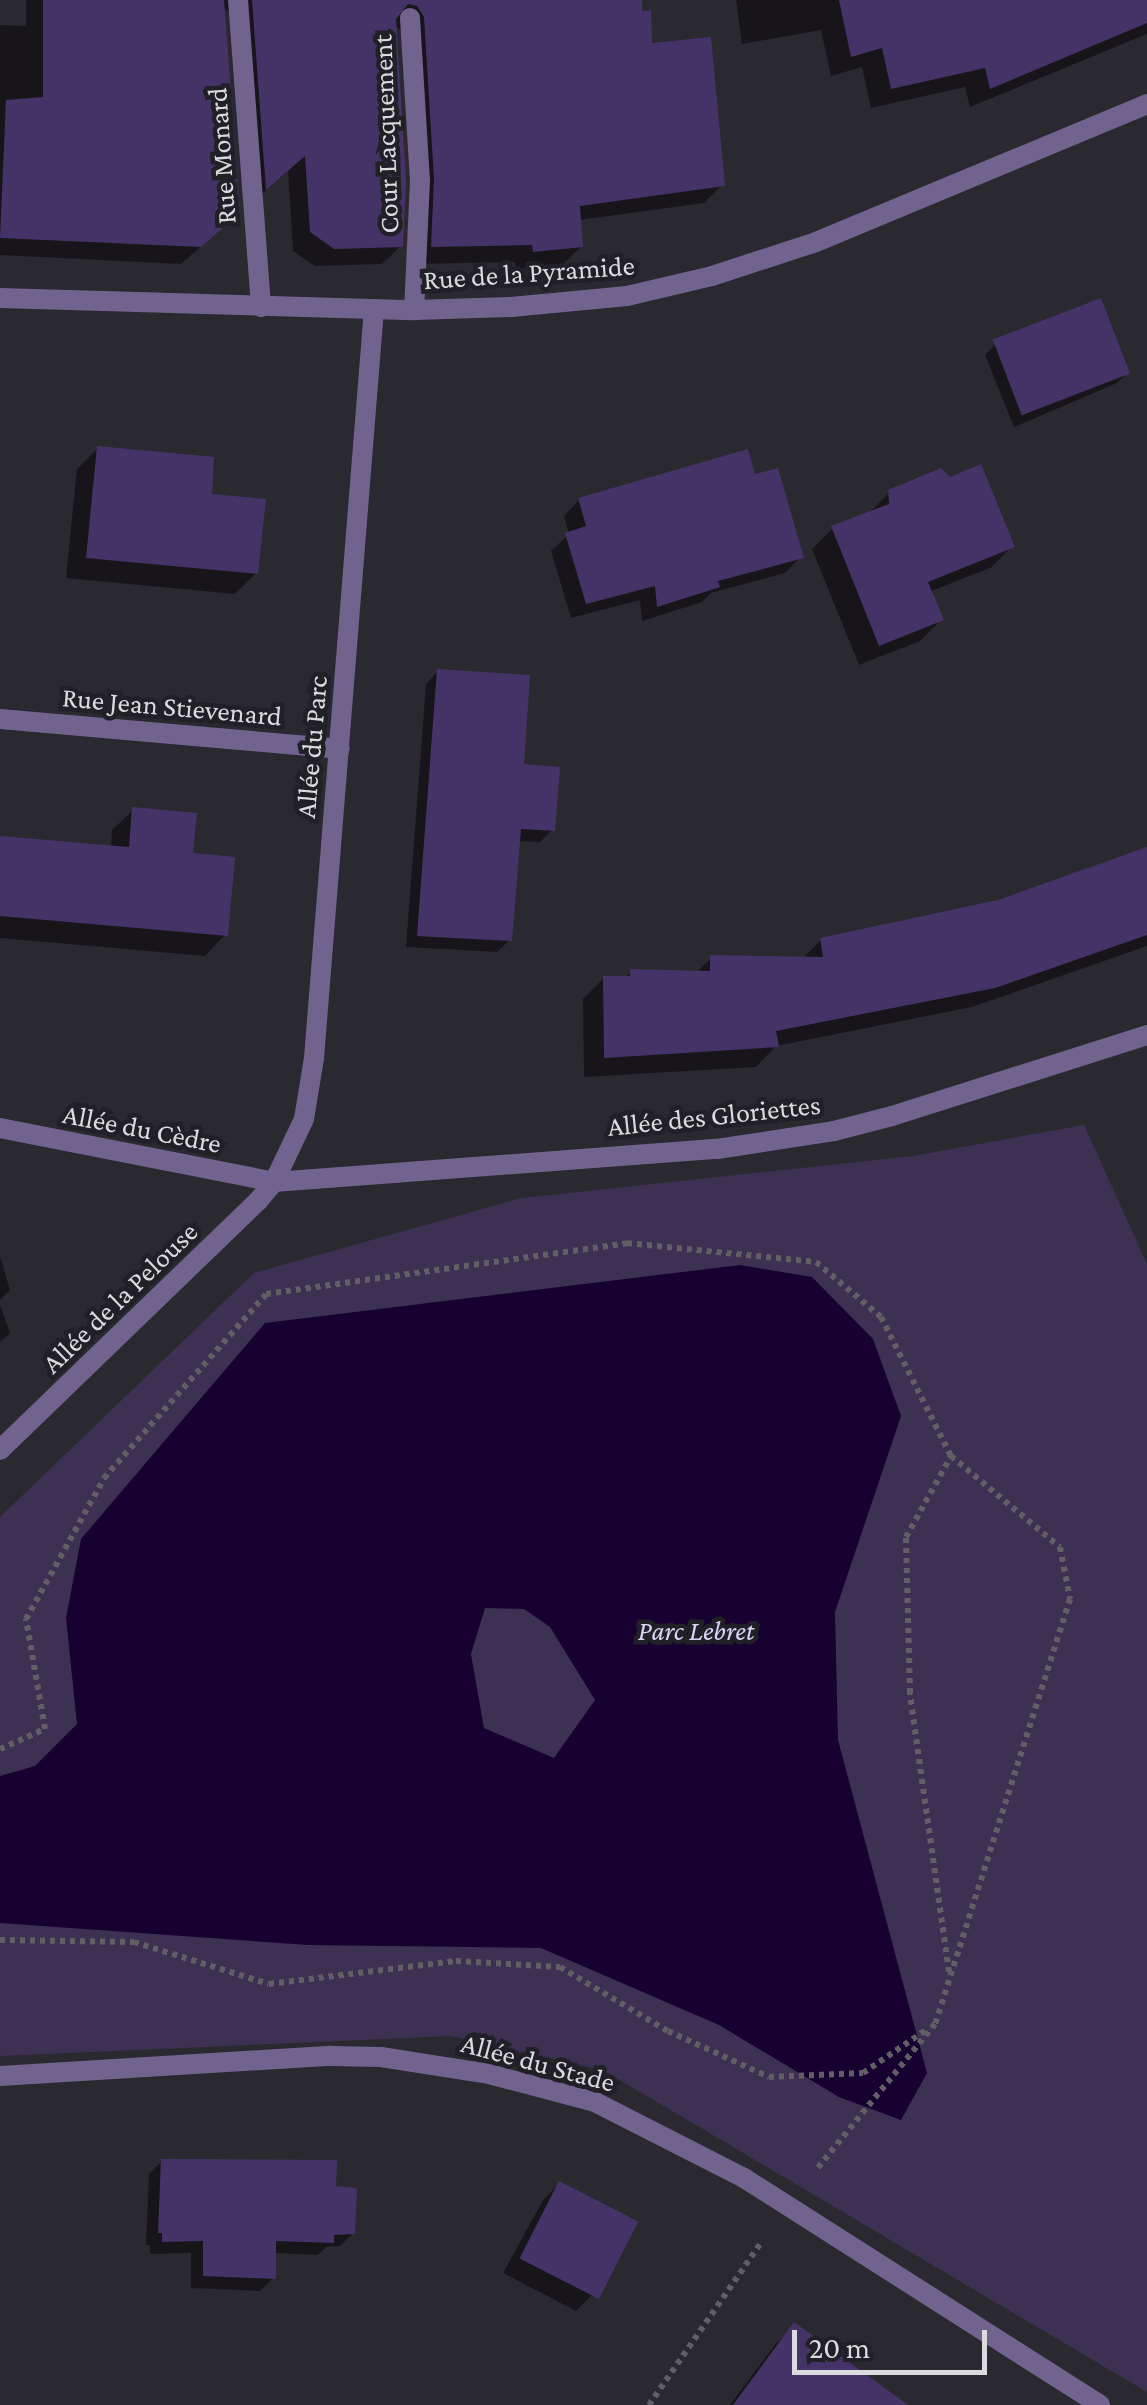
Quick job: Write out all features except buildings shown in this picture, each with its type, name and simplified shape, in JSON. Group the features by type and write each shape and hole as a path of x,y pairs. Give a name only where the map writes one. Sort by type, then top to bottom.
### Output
{"street":[{"name":"Rue Monard","path":"238,0 260,307"},
{"name":"Cour Lacquement","path":"410,18 420,180 414,310"},
{"name":"Rue de la Pyramide","path":"0,298 414,310 574,302 712,276 816,242 1147,104"},
{"name":"Allée du Parc","path":"274,1182 304,1119 310,1090 374,309"},
{"name":"Rue Jean Stievenard","path":"0,719 340,749"},
{"name":"Allée des Gloriettes","path":"274,1182 770,1143 946,1101 1147,1035"},
{"name":"Allée du Cèdre","path":"0,1128 274,1182"},
{"name":"Allée de la Pelouse","path":"0,1450 234,1227 274,1182"},
{"name":"Allée du Stade","path":"0,2076 330,2056 441,2065 595,2102 684,2144 786,2205 1100,2405"}],"path":[{"path":"0,1748 45,1729 26,1620 104,1478 266,1294 626,1242 816,1262 881,1318 951,1456 1060,1547 1070,1599 935,2024 786,2205 649,2405"},
{"path":"950,1978 910,1693 906,1538 951,1456"},
{"path":"0,1940 134,1942 269,1984 456,1961 560,1967 668,2031 769,2078 863,2073 935,2024"}],"green space":[{"name":"Parc Lebret","path":"1084,1125 1147,1264 1147,2392 603,2070 451,2036 0,2056 0,1517 254,1273 522,1198 913,1156"}],"shaded area":[{"path":"740,1265 812,1277 873,1339 901,1416 835,1612 838,1740 927,2073 901,2120 839,2097 719,2025 541,1948 308,1945 0,1923 0,1776 35,1766 77,1724 66,1618 81,1539 265,1323","holes":["485,1608 524,1609 550,1627 595,1700 554,1758 484,1728 471,1654"]}]}
